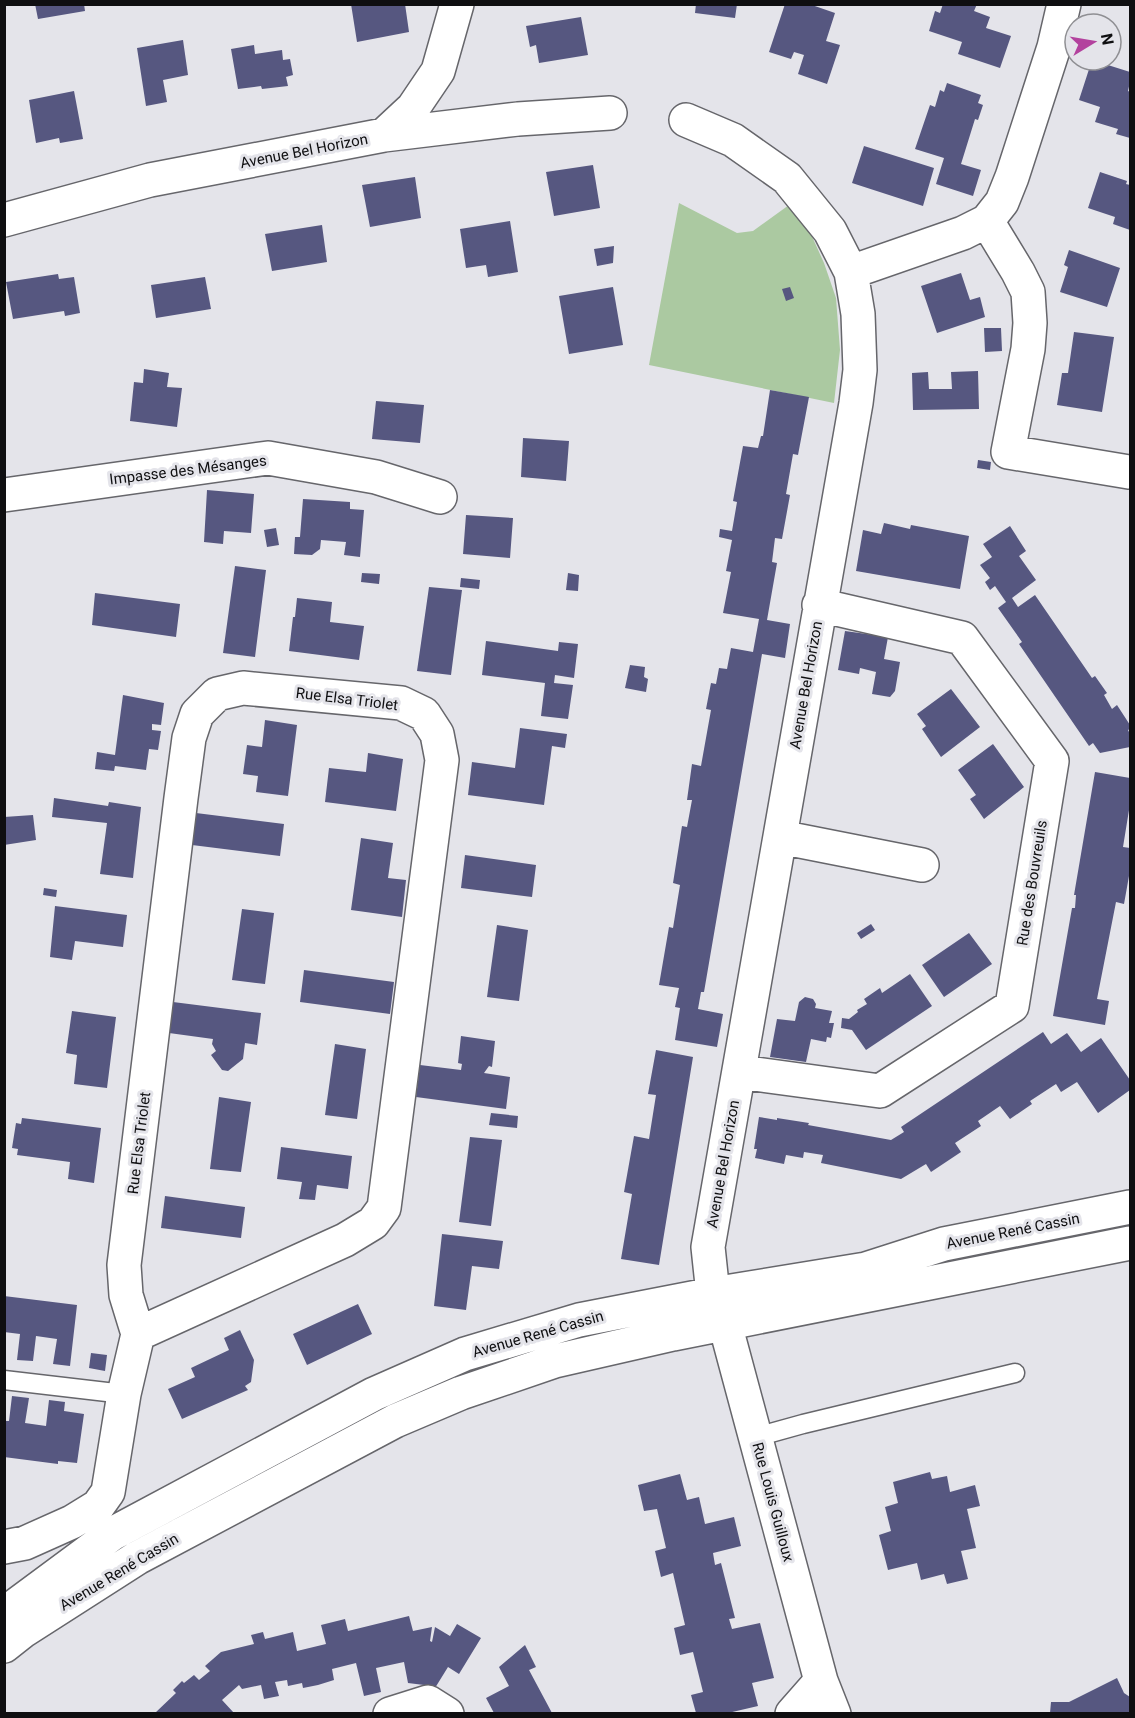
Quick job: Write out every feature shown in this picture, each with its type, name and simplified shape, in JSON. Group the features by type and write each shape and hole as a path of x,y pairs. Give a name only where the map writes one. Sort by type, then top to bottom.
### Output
{"street":[{"path":"384,135 413,108 438,71 457,4"},
{"path":"851,272 963,233 987,221 1002,202 1012,177 1054,47 1064,4"},
{"name":"Avenue Bel Horizon","path":"4,220 150,180 384,135 518,119 609,113"},
{"name":"Avenue Bel Horizon","path":"686,120 733,140 787,178 830,231 851,272 858,314 860,370 708,1247 713,1294 725,1324"},
{"path":"987,221 1028,292 1030,323 1028,349 1008,452 1129,472"},
{"name":"Impasse des Mésanges","path":"4,495 268,458 376,477 440,497"},
{"name":"Rue des Bouvreuils","path":"740,1072 880,1090 1012,1006 1052,761 962,638 819,605"},
{"name":"Rue Elsa Triolet","path":"243,688 401,703 424,714 437,734 442,760 384,1208 373,1223 345,1240 138,1334 126,1295 124,1265 189,738 197,714 217,694 243,688"},
{"path":"780,837 922,865"},
{"name":"Avenue René Cassin","path":"4,1614 111,1534 374,1394 465,1354 579,1320 713,1294 866,1269 944,1244 1131,1208"},
{"name":"Avenue René Cassin","path":"4,1646 23,1631 137,1558 395,1422 461,1393 555,1361 725,1324 1131,1244"},
{"name":"Rue Louis Guilloux","path":"725,1324 821,1681 834,1713"},
{"path":"4,1547 25,1543 72,1522 98,1506 108,1492 124,1394 138,1334"},
{"path":"792,1713 821,1681"},
{"path":"390,1713 428,1702 447,1713"}],"lane":[{"path":"756,1437 1015,1373"},
{"path":"4,1380 124,1394"}],"green space":[{"path":"679,203 737,233 753,231 789,205 810,232 836,298 840,350 834,403 649,365"}],"building":[{"path":"35,4 84,4 85,11 38,19"},
{"path":"351,4 405,4 409,32 357,42"},
{"path":"696,4 737,4 735,18 695,13"},
{"path":"785,4 809,4 835,13 826,41 840,45 827,84 798,74 804,55 794,52 791,59 769,52"},
{"path":"943,4 977,4 974,11 990,17 986,28 1011,36 1000,68 958,54 962,42 929,31 935,11 940,13"},
{"path":"581,17 588,55 539,63 536,45 530,47 526,26"},
{"path":"183,40 188,75 163,80 167,102 146,106 137,48"},
{"path":"254,45 255,54 282,50 283,60 290,59 293,75 286,77 288,86 238,89 231,49"},
{"path":"1123,70 1130,72 1128,91 1130,92 1130,138 1116,134 1118,129 1095,122 1100,107 1079,100 1088,72 1123,72"},
{"path":"947,83 981,95 978,103 983,105 978,120 975,119 961,164 981,170 973,196 936,184 944,158 915,149 930,105 935,107 940,90 944,92"},
{"path":"74,91 83,139 60,143 59,138 36,143 29,100"},
{"path":"864,146 934,168 923,206 852,183"},
{"path":"593,165 600,208 554,216 546,172"},
{"path":"1100,172 1127,181 1126,184 1130,185 1130,230 1113,224 1115,217 1088,208"},
{"path":"415,177 421,218 370,227 362,185"},
{"path":"510,221 518,272 488,277 486,265 466,268 460,229"},
{"path":"322,225 327,262 272,271 265,234"},
{"path":"614,246 613,263 597,266 594,249"},
{"path":"1069,250 1120,268 1107,307 1060,292 1068,267 1064,265"},
{"path":"961,273 970,300 980,297 985,317 937,333 921,286"},
{"path":"58,274 59,279 74,277 80,313 65,316 64,311 13,319 6,282"},
{"path":"205,277 211,309 156,318 151,285"},
{"path":"613,287 623,345 569,354 559,296"},
{"path":"790,287 794,298 786,301 782,289"},
{"path":"984,328 1001,328 1002,351 985,352"},
{"path":"1074,332 1114,337 1102,412 1057,405 1062,373 1068,373"},
{"path":"144,369 169,373 167,387 182,388 177,427 130,421 134,382 143,383"},
{"path":"978,371 979,409 913,410 912,373 928,372 929,389 952,389 951,372"},
{"path":"770,390 809,397 798,455 793,454 786,494 790,495 782,539 775,538 772,562 777,563 767,620 790,624 785,658 762,654 704,992 701,992 698,1009 723,1014 717,1047 675,1040 680,1008 675,1007 679,988 659,985 669,927 673,928 680,885 673,883 682,826 687,827 692,800 687,800 692,764 701,766 711,710 706,709 711,683 716,684 719,668 727,669 731,648 753,652 759,619 723,613 731,572 726,571 732,540 719,537 720,529 732,531 737,502 733,501 743,446 758,448 761,436 763,436"},
{"path":"376,401 424,405 420,443 372,439"},
{"path":"523,438 569,441 566,481 521,477"},
{"path":"978,460 991,462 990,470 977,468"},
{"path":"207,490 254,494 251,533 224,531 223,544 204,542"},
{"path":"303,499 350,502 350,509 364,510 360,557 344,555 346,542 321,540 320,549 312,555 294,554 295,537 300,537"},
{"path":"466,515 513,518 510,558 463,554"},
{"path":"884,523 910,529 911,525 969,536 960,589 856,571 863,530 881,534"},
{"path":"1010,526 1026,551 1019,556 1036,580 1012,598 1018,607 1035,595 1092,678 1095,676 1107,693 1104,695 1112,709 1117,705 1130,725 1128,730 1130,747 1100,753 1093,743 1089,746 1019,644 1022,642 998,608 1006,602 995,586 990,590 985,582 990,578 980,565 992,557 983,544"},
{"path":"276,528 279,545 267,547 264,530"},
{"path":"235,566 266,570 255,657 223,653"},
{"path":"362,573 380,574 379,584 361,582"},
{"path":"568,573 579,575 578,591 566,590"},
{"path":"461,578 480,580 479,589 460,587"},
{"path":"429,587 462,590 451,675 417,671"},
{"path":"95,593 180,604 176,637 92,625"},
{"path":"297,598 332,602 330,622 364,626 359,660 289,651"},
{"path":"845,631 888,637 884,659 900,662 895,691 890,697 872,694 876,672 860,668 859,674 838,670"},
{"path":"486,641 558,651 559,642 578,644 574,678 555,675 554,683 573,685 568,719 541,716 545,683 482,675"},
{"path":"630,665 645,667 644,677 648,679 646,692 625,688"},
{"path":"951,689 980,727 941,757 922,729 926,726 917,714"},
{"path":"123,695 164,703 161,725 152,724 152,730 161,731 158,750 149,749 146,770 115,766 114,771 95,769 97,752 115,755"},
{"path":"265,720 297,725 288,796 256,792 258,776 243,774 247,745 262,747"},
{"path":"520,728 567,734 565,748 552,746 544,805 468,795 472,762 515,768"},
{"path":"993,744 1024,787 984,819 970,799 976,795 958,770"},
{"path":"368,753 403,759 396,811 325,802 329,768 366,772"},
{"path":"1095,772 1130,778 1130,804 1123,847 1130,848 1130,876 1124,904 1116,902 1097,999 1109,1001 1105,1025 1053,1016 1072,908 1075,908 1076,895 1074,895"},
{"path":"54,798 108,806 109,802 141,807 133,878 100,874 107,823 52,817"},
{"path":"196,813 284,824 280,856 192,845"},
{"path":"33,815 36,840 4,845 4,817"},
{"path":"361,838 393,843 388,878 406,880 402,917 351,910"},
{"path":"465,855 536,865 532,897 461,888"},
{"path":"44,888 57,890 56,897 43,895"},
{"path":"55,906 127,915 123,947 75,941 72,960 50,957"},
{"path":"242,909 274,913 265,984 232,980"},
{"path":"871,924 875,930 861,939 857,933"},
{"path":"497,925 528,930 519,1001 487,997"},
{"path":"969,933 992,964 944,997 922,965"},
{"path":"304,970 394,982 390,1014 300,1002"},
{"path":"910,974 932,1006 866,1050 852,1030 841,1028 842,1018 849,1019 867,1004 864,999 880,988 882,993"},
{"path":"805,997 813,999 816,1004 815,1008 832,1011 829,1023 834,1023 831,1038 827,1037 826,1042 811,1039 806,1062 770,1057 777,1019 795,1021 799,1002"},
{"path":"173,1002 261,1013 257,1045 245,1043 243,1059 228,1071 222,1070 211,1055 216,1051 212,1044 213,1039 169,1033"},
{"path":"72,1011 116,1017 107,1088 74,1084 77,1055 66,1053"},
{"path":"1043,1032 1051,1044 1067,1033 1081,1052 1101,1038 1130,1080 1130,1090 1098,1113 1077,1082 1061,1092 1056,1084 1030,1101 1032,1104 1010,1119 1000,1106 978,1121 981,1126 955,1143 961,1152 931,1172 926,1164 901,1179 821,1163 823,1155 804,1152 803,1158 786,1155 784,1164 755,1158 757,1149 754,1149 759,1117 809,1123 808,1125 891,1140 904,1132 901,1127"},
{"path":"461,1036 495,1041 492,1067 489,1066 484,1073 510,1077 506,1109 416,1097 420,1065 461,1070 462,1064 458,1063"},
{"path":"335,1044 366,1049 357,1119 325,1115"},
{"path":"656,1050 693,1057 659,1265 621,1259 632,1194 624,1192 634,1136 649,1139 656,1095 648,1094"},
{"path":"219,1097 251,1102 241,1172 210,1169"},
{"path":"491,1113 518,1116 517,1128 489,1125"},
{"path":"22,1118 101,1128 94,1183 68,1179 70,1162 17,1155 18,1149 12,1148 16,1123 21,1124"},
{"path":"470,1137 502,1140 491,1226 459,1222"},
{"path":"281,1147 352,1156 348,1189 317,1185 315,1200 299,1199 302,1182 277,1179"},
{"path":"165,1196 245,1207 241,1238 161,1228"},
{"path":"442,1234 503,1241 499,1269 472,1266 466,1310 434,1306"},
{"path":"4,1296 77,1305 70,1366 53,1364 57,1339 36,1336 33,1361 17,1360 20,1334 4,1332"},
{"path":"358,1304 372,1334 307,1365 293,1334"},
{"path":"240,1330 254,1360 251,1382 245,1386 248,1390 182,1419 168,1389 195,1377 191,1368 229,1350 224,1338"},
{"path":"91,1353 107,1355 105,1371 89,1368"},
{"path":"12,1396 29,1398 25,1423 46,1426 49,1400 65,1402 64,1411 84,1414 77,1463 58,1461 58,1464 4,1457 4,1421 9,1421"},
{"path":"930,1472 932,1479 947,1476 950,1492 975,1485 980,1506 967,1509 976,1548 961,1551 968,1579 947,1584 944,1574 921,1580 917,1563 888,1570 879,1535 891,1531 885,1507 898,1503 893,1482"},
{"path":"680,1474 687,1500 699,1497 705,1524 734,1517 741,1546 713,1553 715,1565 721,1563 735,1618 729,1619 732,1629 760,1623 774,1678 752,1683 758,1706 728,1713 696,1713 691,1695 703,1692 693,1652 680,1655 674,1628 685,1625 673,1573 661,1577 655,1551 666,1548 657,1509 644,1511 638,1485"},
{"path":"409,1616 413,1631 432,1627 430,1641 432,1642 435,1627 450,1636 457,1624 481,1638 459,1674 448,1667 435,1688 408,1683 404,1662 376,1668 381,1692 364,1696 356,1663 332,1669 334,1680 318,1685 303,1688 302,1683 288,1686 287,1680 275,1682 279,1696 264,1699 261,1685 242,1689 239,1685 222,1700 234,1713 155,1713 176,1693 173,1690 182,1681 184,1683 194,1675 199,1680 210,1671 205,1666 221,1652 254,1644 251,1635 263,1632 265,1639 293,1632 297,1651 326,1644 321,1625 345,1619 348,1631"},
{"path":"525,1645 536,1667 529,1670 552,1713 494,1713 486,1698 509,1686 499,1667"},
{"path":"1117,1678 1124,1693 1130,1697 1130,1713 1050,1713 1051,1702 1069,1702"}]}
